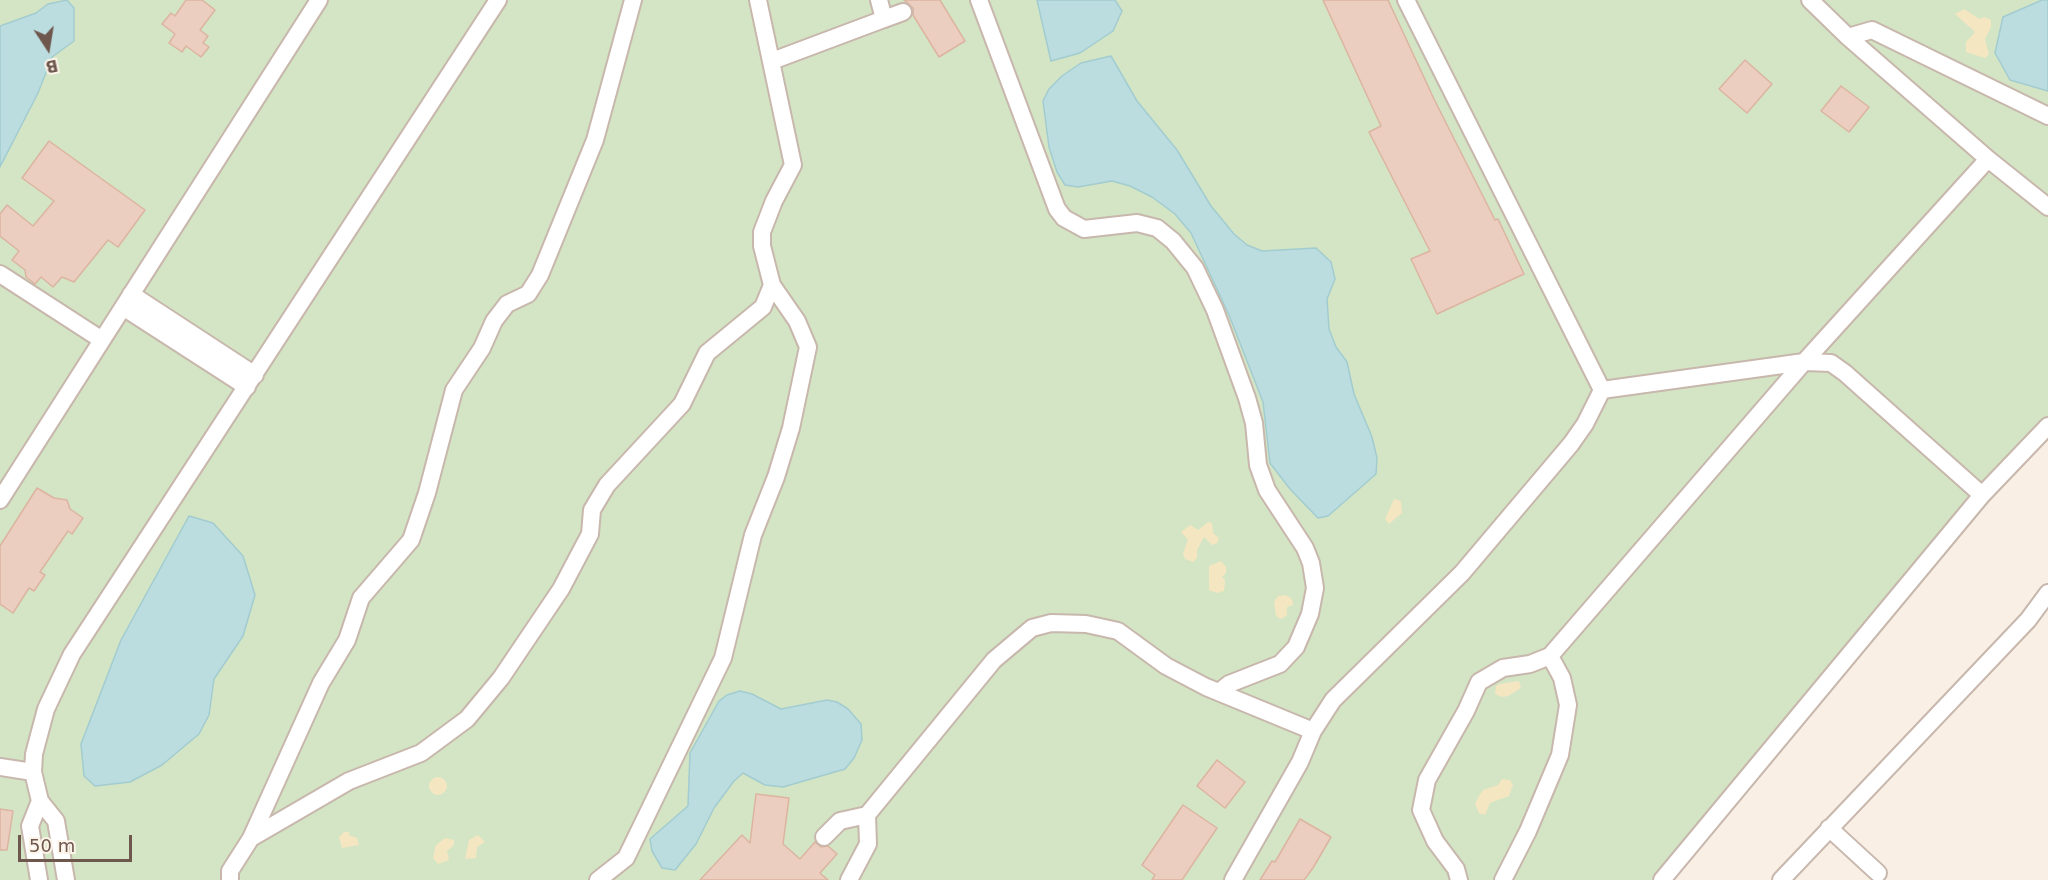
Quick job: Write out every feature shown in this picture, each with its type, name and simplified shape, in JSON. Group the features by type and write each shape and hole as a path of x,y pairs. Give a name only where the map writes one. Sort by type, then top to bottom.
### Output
{"street":[{"path":"0,500 319,0"},
{"path":"66,880 56,821 40,801 33,772 34,754 46,709 72,654 498,0"},
{"path":"230,880 230,870 251,838 321,682 347,640 361,597 411,540 427,493 454,390 482,348 494,321 507,304 528,294 540,275 595,140 633,0"},
{"path":"598,880 626,858 723,658 753,535 776,477 791,428 807,347 797,321 772,285 762,246 762,232 774,201 793,165 758,0"},
{"path":"879,0 884,19"},
{"path":"979,0 1057,208 1064,218 1084,229 1137,223 1157,228 1173,241 1195,268 1215,310 1247,398 1254,423 1261,474 1267,490 1305,548 1311,563 1315,588 1310,614 1296,647 1280,664 1229,684 1218,693"},
{"path":"1406,0 1602,390"},
{"path":"1810,0 1848,37 1988,159 2048,207"},
{"path":"772,61 903,12"},
{"path":"1848,37 1872,30 2048,116"},
{"path":"1459,880 1456,869 1435,841 1421,810 1426,780 1466,711 1479,682 1503,668 1530,664 1550,656 1804,362 1988,159"},
{"path":"0,274 102,340"},
{"path":"251,838 349,781 421,753 466,719 501,678 561,589 590,534 592,510 607,485 682,404 707,353 763,307 772,285"},
{"path":"127,300 251,381"},
{"path":"1602,390 1804,362 1831,363 1845,372 1982,495"},
{"path":"1233,880 1300,762 1313,731 1334,700 1462,573 1571,444 1585,424 1602,390"},
{"path":"1662,880 1982,495 2048,426"},
{"path":"0,474 19,470"},
{"path":"1781,880 2028,620 2048,593"},
{"path":"824,837 840,821 867,815 994,660 1032,628 1066,622 1118,631 1166,666 1218,693 1313,731"},
{"path":"1503,880 1528,831 1560,755 1568,705 1562,678 1550,656"},
{"path":"0,767 33,772"},
{"path":"39,880 30,826 40,801"},
{"path":"849,880 868,844 867,815"},
{"path":"1829,828 1878,873"}],"green space":[{"path":"0,0 2048,0 2048,418 1656,880 0,880"}],"sand":[{"path":"1964,9 1979,19 1985,17 1991,20 1991,27 1985,39 1989,54 1985,58 1966,52 1966,42 1975,32 1955,14"},
{"path":"1394,499 1401,501 1402,513 1389,524 1385,519"},
{"path":"1208,522 1212,523 1213,533 1219,538 1217,543 1212,545 1204,537 1197,550 1197,558 1193,562 1185,559 1183,553 1188,540 1181,532 1190,525 1198,530"},
{"path":"1221,561 1226,567 1226,573 1222,577 1225,580 1224,591 1217,593 1209,590 1209,566"},
{"path":"1286,595 1292,599 1293,605 1287,607 1287,615 1281,619 1276,616 1274,602 1278,596"},
{"path":"1519,681 1521,688 1508,696 1502,697 1495,694 1496,686"},
{"path":"438,777 444,780 447,786 444,792 438,795 432,792 429,786 432,780"},
{"path":"1502,779 1510,780 1513,785 1509,796 1490,803 1485,815 1479,813 1475,804 1483,790 1498,785"},
{"path":"344,832 349,832 349,835 357,838 359,845 342,848 339,837"},
{"path":"478,835 485,842 477,847 476,858 465,859 469,840"},
{"path":"445,838 454,840 454,845 447,851 449,860 438,864 433,858 436,845"}],"water":[{"path":"67,0 74,8 74,41 52,57 38,93 0,167 0,26 36,13 48,4"},
{"path":"1037,0 1115,0 1122,11 1113,31 1080,53 1051,61"},
{"path":"2042,0 2048,0 2048,91 2010,80 1995,53 2003,17"},
{"path":"1111,56 1137,101 1177,150 1211,206 1234,234 1247,245 1262,251 1316,248 1331,262 1335,279 1327,299 1329,329 1336,347 1347,362 1354,394 1372,437 1377,458 1376,474 1328,516 1318,518 1290,489 1270,463 1263,402 1229,315 1191,233 1175,214 1152,197 1130,186 1112,181 1078,187 1065,185 1057,172 1049,147 1043,101 1049,89 1062,76 1081,63"},
{"path":"189,516 213,523 243,556 255,595 243,636 214,679 209,715 199,734 162,765 130,782 95,786 84,776 81,744 121,640"},
{"path":"740,691 752,694 781,709 827,700 837,702 848,709 861,724 862,740 854,758 845,769 783,787 765,785 743,773 734,781 714,808 696,844 675,870 662,868 652,851 650,839 688,806 690,753 719,701 727,695"}],"building":[{"path":"186,0 202,0 215,10 200,30 208,36 203,43 209,47 201,57 186,46 182,52 169,43 175,34 162,24 171,13 175,16"},
{"path":"904,0 940,0 965,41 939,57 913,15 913,8"},
{"path":"1323,0 1388,0 1434,99 1495,220 1498,219 1524,274 1437,314 1411,259 1430,251 1369,132 1381,126"},
{"path":"1745,60 1772,84 1747,113 1719,89"},
{"path":"1841,86 1869,107 1849,132 1821,111"},
{"path":"49,141 145,210 118,247 108,240 74,282 62,277 53,287 41,277 35,284 26,277 25,270 12,260 19,251 0,236 0,214 7,205 33,226 54,201 22,178"},
{"path":"37,488 54,498 67,500 70,509 83,518 72,534 68,531 40,572 45,575 34,591 29,588 13,613 0,604 0,546"},
{"path":"1217,760 1245,782 1225,808 1197,786"},
{"path":"756,794 789,798 783,844 800,859 815,842 821,847 828,846 837,854 820,873 828,880 700,880 742,835 750,843"},
{"path":"1183,805 1217,828 1182,880 1152,880 1155,875 1142,865"},
{"path":"0,809 13,811 7,850 0,850"},
{"path":"1300,819 1331,837 1313,868 1304,880 1260,880 1272,861 1275,862"}]}
